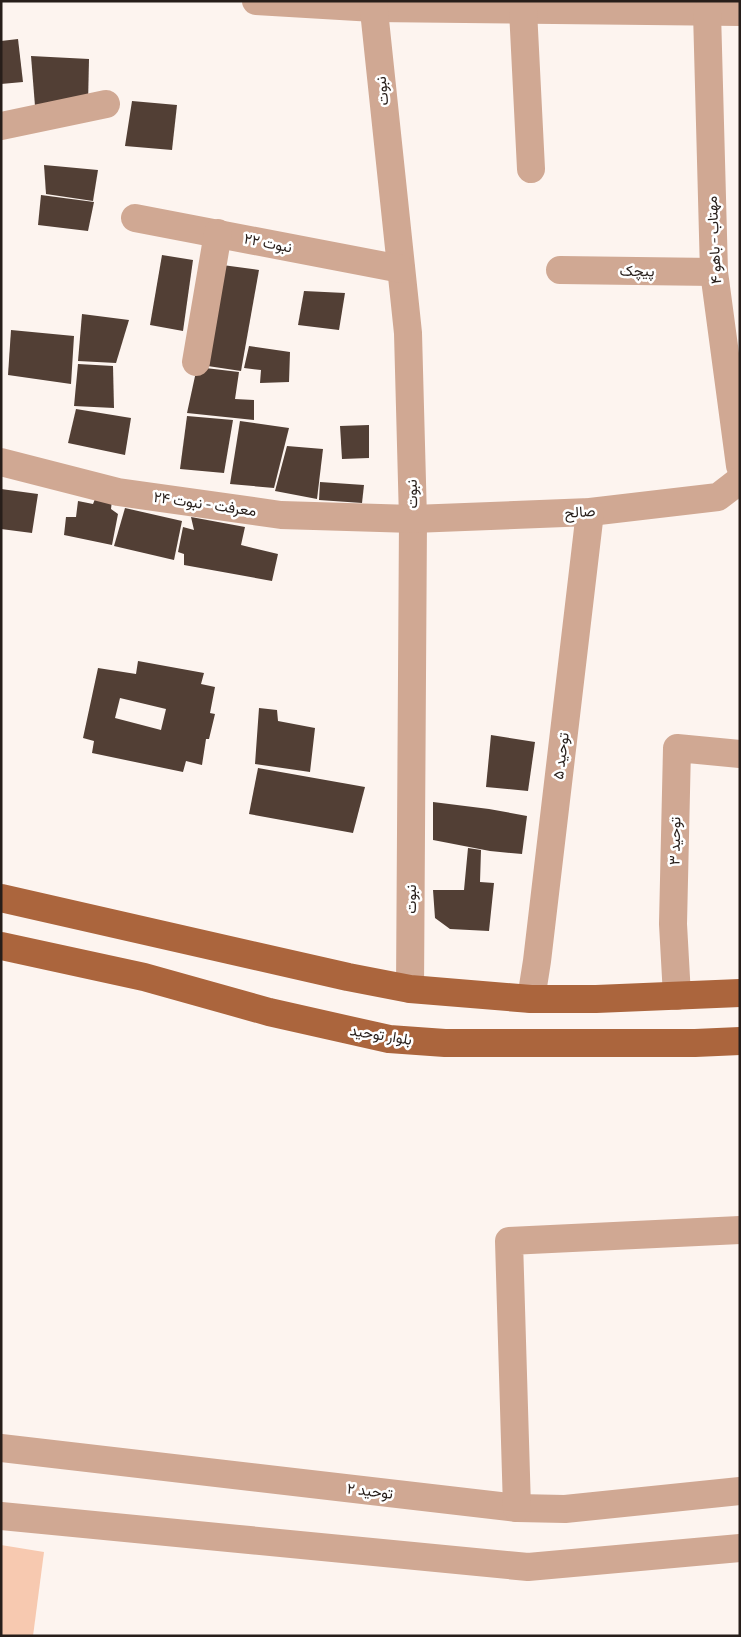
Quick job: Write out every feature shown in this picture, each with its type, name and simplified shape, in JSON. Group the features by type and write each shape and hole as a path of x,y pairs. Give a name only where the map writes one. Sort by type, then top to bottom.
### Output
{"main road":[{"path":"1,898 348,977 410,989 531,999 740,993"},
{"name":"بلوار توحید","path":"1,946 144,977 268,1012 389,1039 445,1043 740,1042"}],"street":[{"path":"256,1 523,10 740,12"},
{"name":"نبوت","path":"374,5 408,333 413,519 410,989"},
{"path":"523,10 531,169"},
{"name":"مهتاب - باهو ۴","path":"707,12 714,272 740,466"},
{"path":"1,126 106,104"},
{"name":"نبوت ۲۲","path":"135,218 401,269"},
{"path":"196,362 218,234"},
{"name":"پیچک","path":"560,270 714,272"},
{"name":"معرفت - نبوت ۲۴","path":"1,462 118,492 281,515 413,519"},
{"name":"صالح","path":"413,519 590,512 718,497 740,480"},
{"name":"توحید ۵","path":"531,999 590,512"},
{"name":"توحید ۳","path":"677,996 673,924 677,748 740,754"},
{"path":"517,1508 509,1241 740,1230"},
{"name":"توحید ۲","path":"1,1448 517,1508 565,1509 740,1491"},
{"path":"1,1516 528,1568 740,1548"}],"shaded area":[{"path":"1,1545 44,1552 33,1636 1,1636"}],"building":[{"path":"18,39 23,82 1,84 1,41"},
{"path":"31,56 89,59 88,104 35,106"},
{"path":"132,101 177,105 172,150 125,146"},
{"path":"44,165 98,170 93,201 46,194"},
{"path":"41,195 94,202 88,231 38,225"},
{"path":"162,255 193,260 183,331 150,325"},
{"path":"215,264 259,270 241,371 201,365"},
{"path":"304,291 345,293 339,330 298,325"},
{"path":"82,314 129,320 116,363 78,361"},
{"path":"11,330 74,336 71,384 8,375"},
{"path":"249,346 290,352 289,382 260,383 261,370 244,368"},
{"path":"78,364 113,366 114,408 74,406"},
{"path":"197,367 239,372 235,399 254,400 254,420 187,413"},
{"path":"76,409 131,418 125,455 68,443"},
{"path":"187,416 233,420 224,473 180,469"},
{"path":"240,421 289,428 274,488 230,484"},
{"path":"369,425 369,458 342,459 340,426"},
{"path":"287,446 323,449 317,499 275,491"},
{"path":"320,482 364,485 362,503 319,500"},
{"path":"1,489 38,494 32,533 1,529"},
{"path":"95,499 112,500 111,509 118,514 112,545 64,535 66,517 76,517 78,501 93,504"},
{"path":"125,508 182,521 174,560 114,546"},
{"path":"191,517 245,527 241,545 278,554 272,581 184,565 184,554 178,552 183,527 194,530"},
{"path":"138,661 204,673 201,684 215,687 210,713 215,714 209,739 206,739 202,765 186,761 183,772 92,753 94,741 83,738 98,668 136,674","holes":["120,698 166,709 161,730 115,718"]},
{"path":"259,708 277,710 278,721 315,728 310,772 255,764"},
{"path":"491,735 535,742 528,791 486,787"},
{"path":"258,768 365,787 353,833 249,814"},
{"path":"433,802 527,816 522,854 490,851 433,840"},
{"path":"468,848 481,850 480,882 494,883 489,931 450,929 435,918 433,890 464,890"}]}
